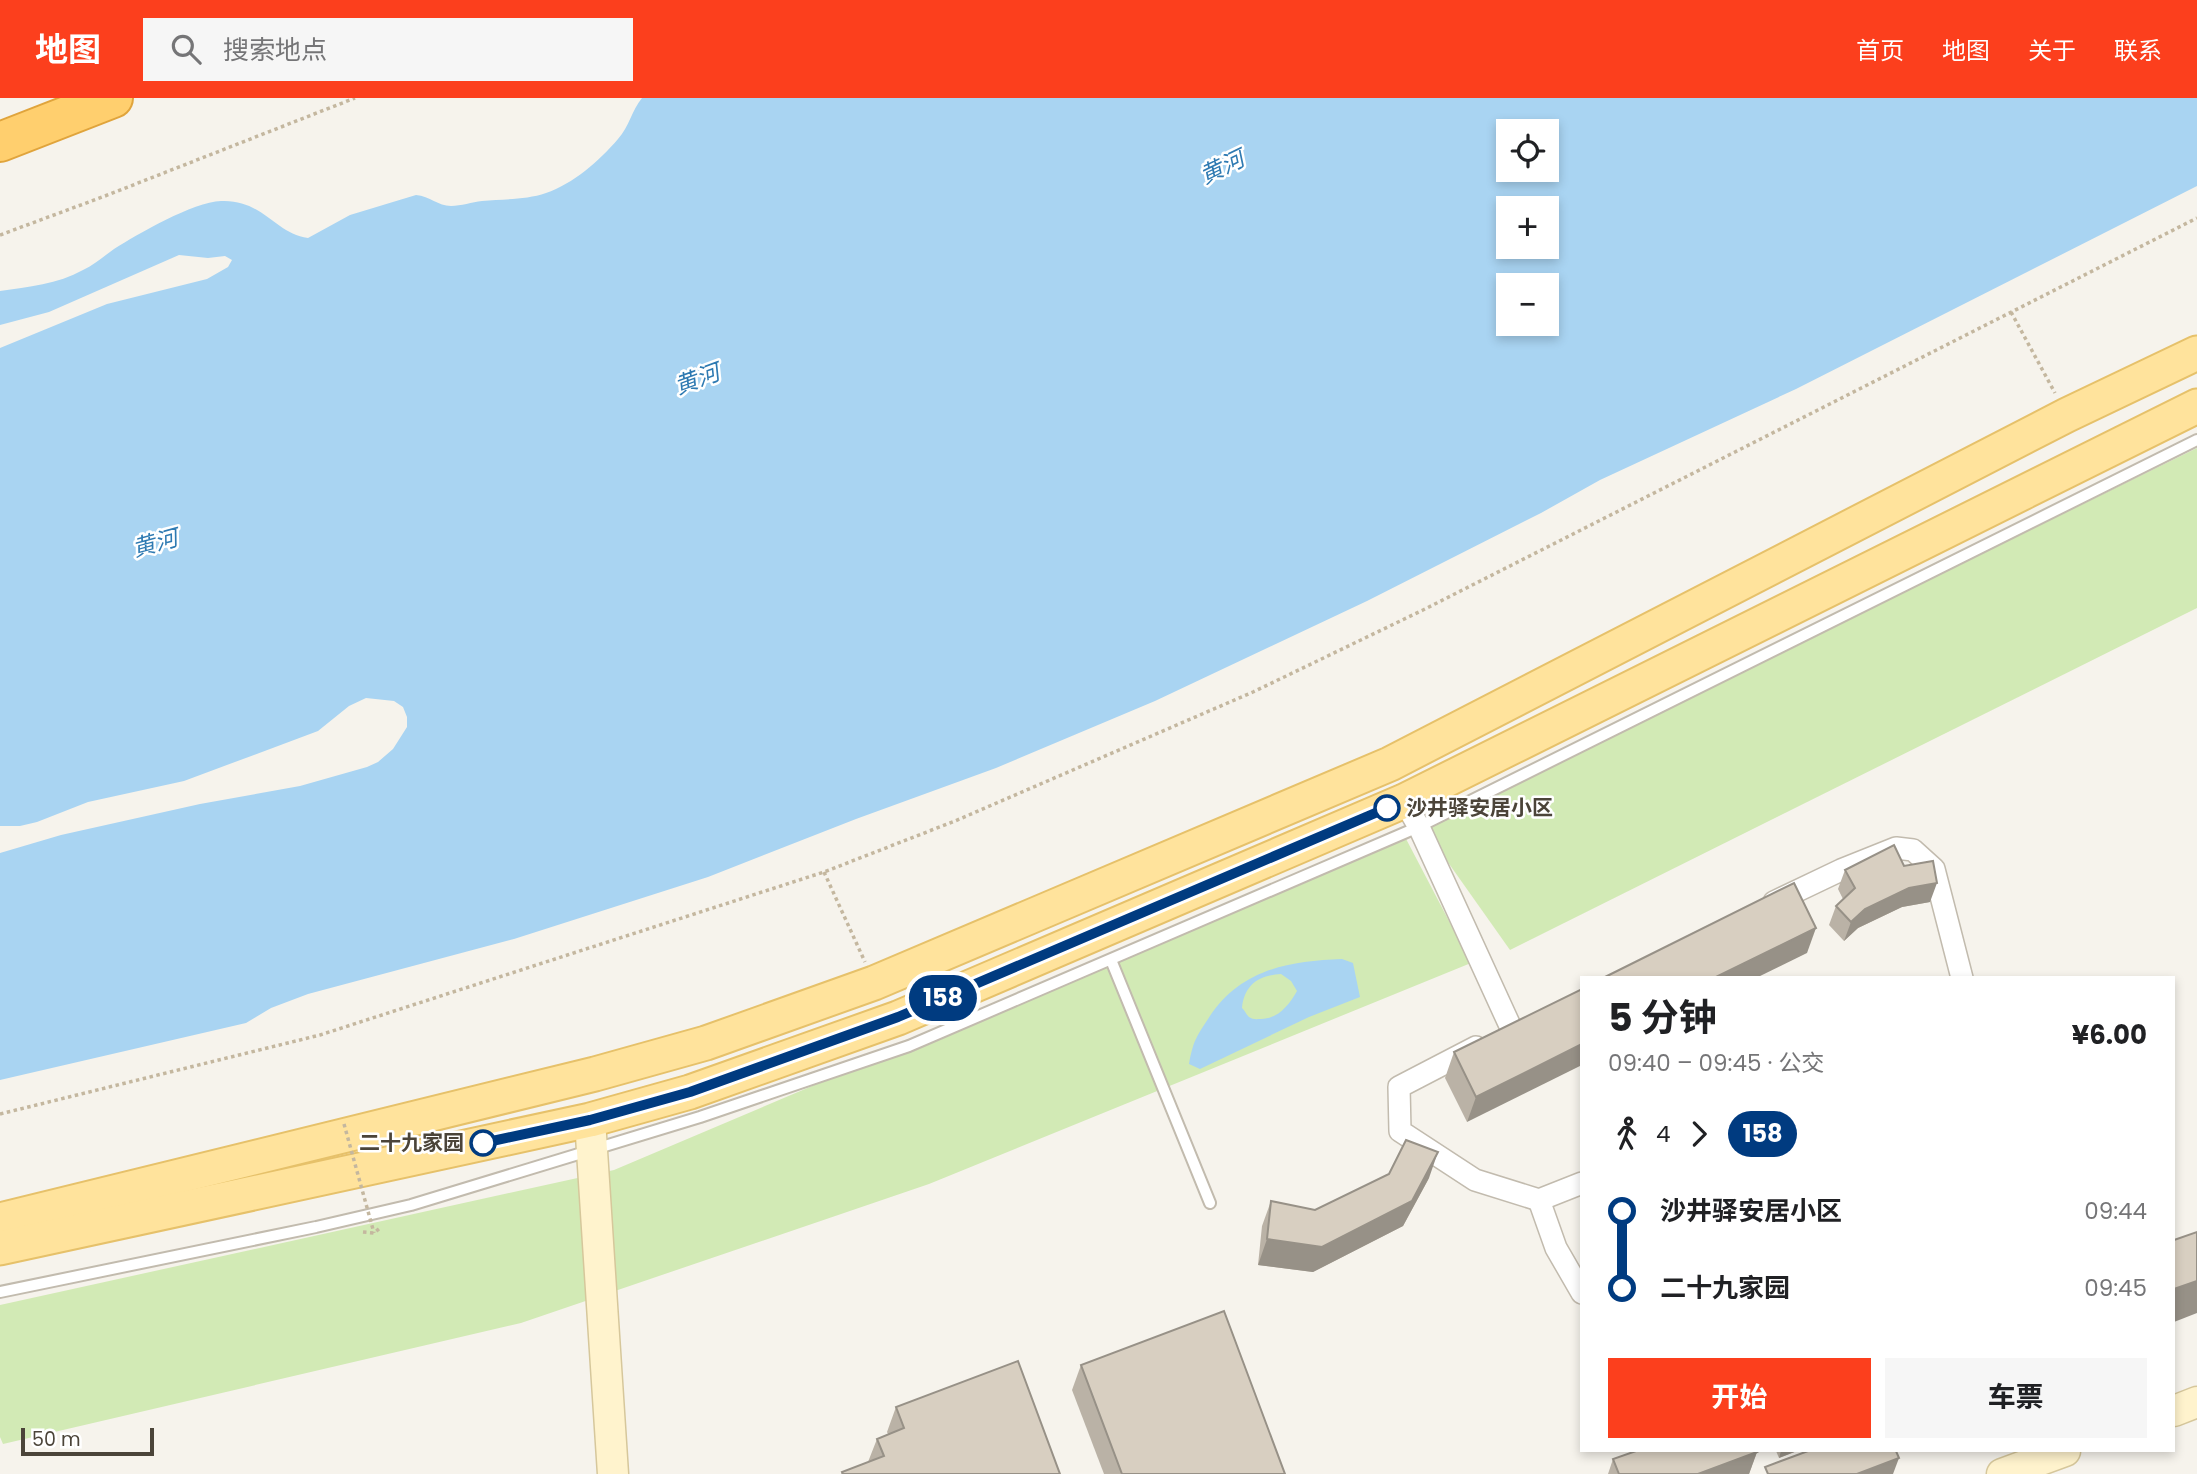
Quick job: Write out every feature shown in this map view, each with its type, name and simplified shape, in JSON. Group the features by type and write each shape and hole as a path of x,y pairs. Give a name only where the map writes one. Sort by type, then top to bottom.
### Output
{"highway":[{"path":"0,142 113,98"}],"main road":[{"path":"0,1220 595,1074 706,1043 874,983 1390,764 2067,415 2197,353"},
{"path":"0,1248 590,1135 690,1092 898,1017 1411,814 2197,406"}],"street":[{"path":"1411,814 1511,1028"},
{"path":"1753,912 1841,870 1896,848 1913,850 1934,869 1961,976"},
{"path":"1534,1017 1399,1087 1399,1131 1475,1180 1539,1200 1580,1183"},
{"path":"590,1135 613,1474"},
{"path":"1539,1200 1556,1248 1580,1290"},
{"path":"2175,1411 2197,1402"},
{"path":"2002,1474 2052,1462"}],"lane":[{"path":"0,1292 411,1205 590,1135 700,1117 909,1046 1111,960 1411,814 2197,440"},
{"path":"1111,960 1210,1203"}],"path":[{"path":"0,234 355,98"},
{"path":"0,1114 320,1035 824,872 955,821 1253,692 1436,604 2197,218"},
{"path":"2011,312 2067,415"},
{"path":"824,872 874,983"},
{"path":"344,1124 374,1233"}],"green space":[{"path":"2197,448 2197,608 1510,950 1423,827"},
{"path":"1404,835 1471,963 929,1184 521,1323 3,1444 0,1437 0,1305 614,1170"}],"water":[{"name":"黄河","path":"642,98 2197,98 2197,186 1796,389 1600,480 1367,601 1155,701 996,768 708,877 514,939 308,994 271,1008 246,1023 0,1080 0,853 61,835 200,804 300,786 367,767 378,762 393,749 407,727 407,717 403,707 394,701 366,698 349,706 318,731 184,781 88,802 37,822 20,826 0,826 0,348 107,304 207,279 228,267 232,260 225,256 208,258 179,255 49,312 0,325 0,291 43,284 73,275 151,227 209,203 221,201 248,205 286,230 308,238 350,215 416,195 451,206 538,195 576,178 622,134"},
{"path":"1342,959 1353,963 1360,997 1309,1017 1200,1069 1189,1064 1194,1045 1208,1019 1234,989 1266,971 1322,960","holes":["1281,974 1291,981 1297,991 1278,1014 1267,1018 1248,1017 1242,1008 1249,987 1266,976"]}],"building":[{"path":"1894,845 1904,866 1933,861 1937,883 1909,888 1865,909 1851,922 1836,906 1855,888 1845,870"},
{"path":"1794,883 1816,928 1718,976 1607,976"},
{"path":"1580,990 1580,1045 1476,1097 1454,1052"},
{"path":"1406,1140 1438,1152 1412,1201 1322,1247 1267,1239 1271,1201 1315,1210 1389,1174"},
{"path":"2197,1232 2197,1281 2175,1289 2175,1240"},
{"path":"1224,1311 1285,1474 1122,1474 1081,1365"},
{"path":"1018,1361 1060,1474 843,1474 842,1472 884,1456 877,1439 904,1428 896,1407"},
{"path":"1633,1452 1757,1452 1698,1474 1619,1474 1613,1459"},
{"path":"1805,1452 1896,1452 1899,1458 1857,1474 1768,1474 1765,1467"}],"bus line":[{"name":"158","path":"483,1143 590,1120 690,1092 898,1017 1387,808"}],"place":[{"name":"沙井驿安居小区","path":"1387,808"},
{"name":"二十九家园","path":"483,1143"}]}
